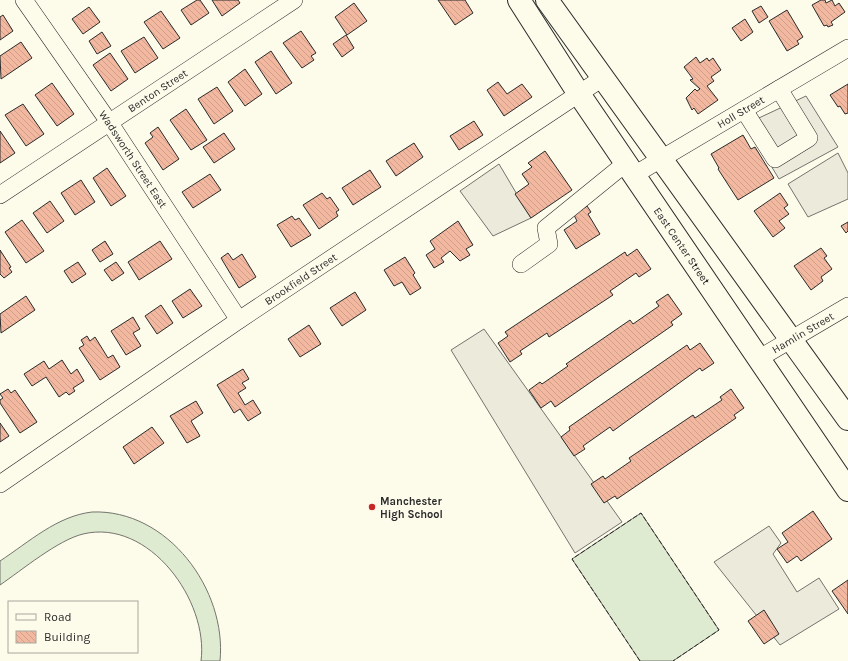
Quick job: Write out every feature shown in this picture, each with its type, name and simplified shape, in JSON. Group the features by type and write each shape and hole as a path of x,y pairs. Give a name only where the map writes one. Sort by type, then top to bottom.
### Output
{"main road":[{"name":"East Center Street","path":"519,0 579,94 848,490"},
{"path":"547,0 604,77 848,419"}],"street":[{"name":"Wadsworth Street East","path":"24,0 108,122 239,320"},
{"name":"Benton Street","path":"0,195 294,0"},
{"name":"Holl Street","path":"521,264 549,244 546,228 630,169 662,159 848,48"},
{"name":"Brookfield Street","path":"0,484 239,320 604,77"},
{"path":"744,110 775,159 809,138 779,89"},
{"name":"Hamlin Street","path":"758,358 848,306"}],"green space":[{"path":"92,512 120,515 145,524 168,539 187,559 203,582 214,607 220,634 220,661 201,661 201,638 195,614 185,590 170,569 151,551 130,539 107,532 83,534 73,537 29,564 0,585 0,561 55,524 79,514"},
{"path":"641,513 719,630 673,661 640,661 572,559"}],"shaded area":[{"path":"806,96 838,147 779,179 746,124"},
{"path":"838,153 848,173 848,199 808,217 788,184"},
{"path":"499,164 531,218 493,236 460,191"},
{"path":"484,329 622,522 575,553 451,350"},
{"path":"769,526 781,543 773,554 797,592 819,578 839,609 780,645 714,562"}],"building":[{"path":"197,0 200,0 209,13 191,25 181,10"},
{"path":"212,0 238,0 240,3 222,16"},
{"path":"438,0 465,0 473,13 455,25"},
{"path":"821,0 825,0 826,3 832,0 835,6 839,3 845,12 831,22 833,25 828,27 827,25 824,26 812,5"},
{"path":"354,3 367,21 347,35 335,17"},
{"path":"761,6 768,17 759,23 752,11"},
{"path":"89,7 100,22 83,34 72,19"},
{"path":"787,10 803,37 797,41 799,44 787,51 769,21"},
{"path":"161,11 180,38 163,49 144,22"},
{"path":"3,15 13,31 0,40 0,17"},
{"path":"745,19 753,32 741,41 732,28"},
{"path":"301,31 316,53 311,56 314,60 302,68 283,43"},
{"path":"102,32 111,46 97,54 89,41"},
{"path":"346,35 354,48 342,57 333,44"},
{"path":"144,37 158,58 135,73 121,51"},
{"path":"21,42 32,58 1,79 0,56"},
{"path":"271,51 292,83 276,94 255,62"},
{"path":"110,53 128,79 111,91 93,65"},
{"path":"696,57 700,63 707,58 709,61 713,58 721,70 711,77 714,81 707,86 718,100 698,114 694,108 692,110 686,98 695,89 697,91 700,89 690,80 693,79 684,67"},
{"path":"245,69 262,94 245,106 228,82"},
{"path":"498,82 507,94 522,84 532,97 504,116 487,90"},
{"path":"52,83 74,114 57,126 35,95"},
{"path":"848,84 848,113 845,114 830,95"},
{"path":"217,87 233,111 214,124 198,99"},
{"path":"23,104 44,134 26,146 5,115"},
{"path":"186,109 207,140 191,150 170,120"},
{"path":"474,121 483,135 459,150 450,136"},
{"path":"158,127 179,159 163,170 145,143 153,137 150,133"},
{"path":"0,131 15,153 0,163"},
{"path":"224,133 235,149 214,163 203,147"},
{"path":"743,135 751,149 755,147 774,178 738,200 718,169 719,168 711,154"},
{"path":"414,143 423,157 396,176 386,161"},
{"path":"545,151 572,190 531,218 515,194 529,184 522,174 532,167 528,163"},
{"path":"107,168 126,196 111,206 93,178"},
{"path":"370,170 381,187 353,205 342,188"},
{"path":"210,174 221,190 193,208 182,192"},
{"path":"81,180 95,202 75,215 61,193"},
{"path":"322,193 327,199 330,197 339,210 336,212 338,216 319,229 303,205"},
{"path":"780,193 788,205 784,208 789,214 779,221 785,228 773,237 754,211"},
{"path":"50,201 64,221 47,233 33,213"},
{"path":"587,206 591,212 588,214 600,234 576,249 564,230 577,221 574,215"},
{"path":"292,216 295,220 299,218 311,235 291,247 277,225"},
{"path":"22,220 44,251 26,263 5,232"},
{"path":"458,221 473,245 466,249 470,255 460,261 450,251 441,258 444,262 434,268 426,255 435,249 430,241"},
{"path":"848,222 848,231 846,233 841,226"},
{"path":"105,241 113,254 100,262 92,250"},
{"path":"160,241 172,259 139,280 128,262"},
{"path":"821,248 827,256 824,258 832,269 821,277 823,281 811,290 794,266"},
{"path":"637,249 651,269 639,277 636,273 610,291 613,295 549,337 547,333 520,351 522,354 510,362 498,343 508,336 505,332 625,252 627,256"},
{"path":"0,250 11,267 9,268 12,272 4,278 0,274"},
{"path":"228,253 233,260 242,254 256,277 239,288 221,258"},
{"path":"405,257 415,273 413,275 421,288 410,295 402,282 394,286 384,270"},
{"path":"78,262 86,274 72,283 64,271"},
{"path":"116,262 124,273 112,281 104,270"},
{"path":"190,289 202,306 183,318 172,301"},
{"path":"355,292 366,310 342,326 330,308"},
{"path":"668,294 682,314 671,322 673,325 555,407 551,401 541,408 529,390 540,382 542,384 568,366 566,364 630,320 633,324 659,306 656,302"},
{"path":"26,296 35,310 1,333 0,314"},
{"path":"161,305 173,323 157,334 145,316"},
{"path":"133,317 140,329 133,333 141,346 126,355 111,331"},
{"path":"309,325 321,344 300,357 288,339"},
{"path":"87,336 90,341 95,337 108,358 113,355 120,367 100,380 79,348 84,345 81,340"},
{"path":"700,343 714,363 702,371 700,368 613,431 610,427 583,446 585,449 574,456 561,437 570,430 569,427 687,345 690,350"},
{"path":"62,360 71,374 77,369 84,381 73,388 75,391 69,395 66,392 59,397 46,377 32,386 24,374 44,361 49,369"},
{"path":"243,369 249,379 242,383 246,388 238,393 245,405 253,400 261,413 248,421 240,409 234,413 217,385"},
{"path":"8,389 11,393 15,390 37,422 20,433 0,403 0,400 3,398 0,394"},
{"path":"731,389 744,408 734,415 736,418 617,499 615,496 604,503 591,484 603,476 605,479 631,461 629,458 693,415 695,418 722,400 720,397"},
{"path":"196,401 203,413 191,421 200,436 187,443 170,416"},
{"path":"0,423 9,436 0,442"},
{"path":"152,427 164,443 134,464 123,447"},
{"path":"813,511 832,539 801,561 797,556 787,563 777,549 788,542 782,533"},
{"path":"848,580 848,614 832,591"},
{"path":"764,610 779,634 764,644 748,621"}],"fence":[{"path":"640,661 572,559 641,513 719,630 673,661"}],"place":[{"name":"Manchester High School","path":"372,507"}]}
